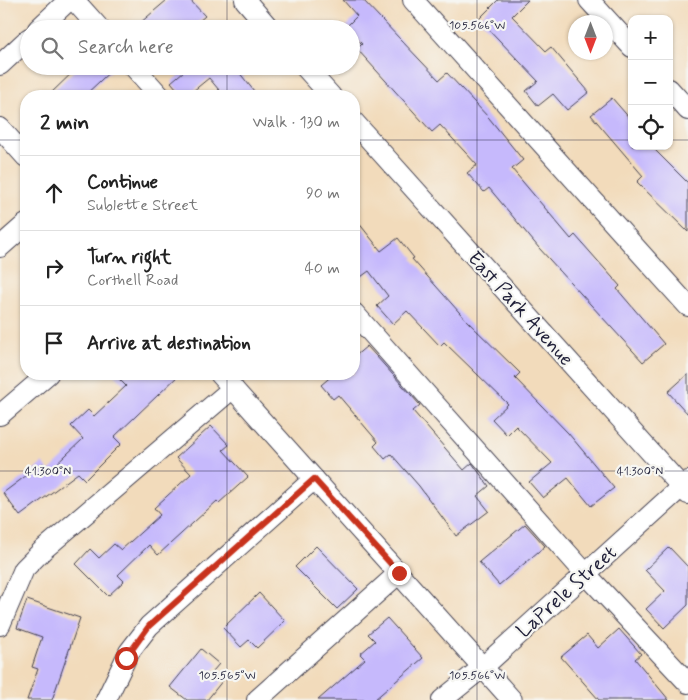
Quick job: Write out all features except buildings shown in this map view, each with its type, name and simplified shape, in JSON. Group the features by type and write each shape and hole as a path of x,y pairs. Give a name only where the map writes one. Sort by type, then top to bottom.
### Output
{"street":[{"path":"48,20 69,0"},
{"path":"74,0 92,20"},
{"path":"245,0 262,20"},
{"path":"413,0 688,306"},
{"path":"589,0 628,43"},
{"path":"0,65 20,46"},
{"path":"141,75 155,90"},
{"path":"312,75 326,90"},
{"path":"673,93 688,110"},
{"path":"0,128 20,151"},
{"name":"East Park Avenue","path":"360,129 686,487"},
{"path":"0,247 20,229"},
{"path":"360,320 585,573 688,683"},
{"path":"0,415 41,380"},
{"path":"0,625 24,569 226,381 512,700"},
{"path":"106,700 129,652 149,626 314,479"},
{"name":"LaPrele Street","path":"442,700 483,667 585,573 686,487"},
{"path":"257,700 399,573"}],"route":[{"path":"126,658 149,626 314,479 399,573"}]}
